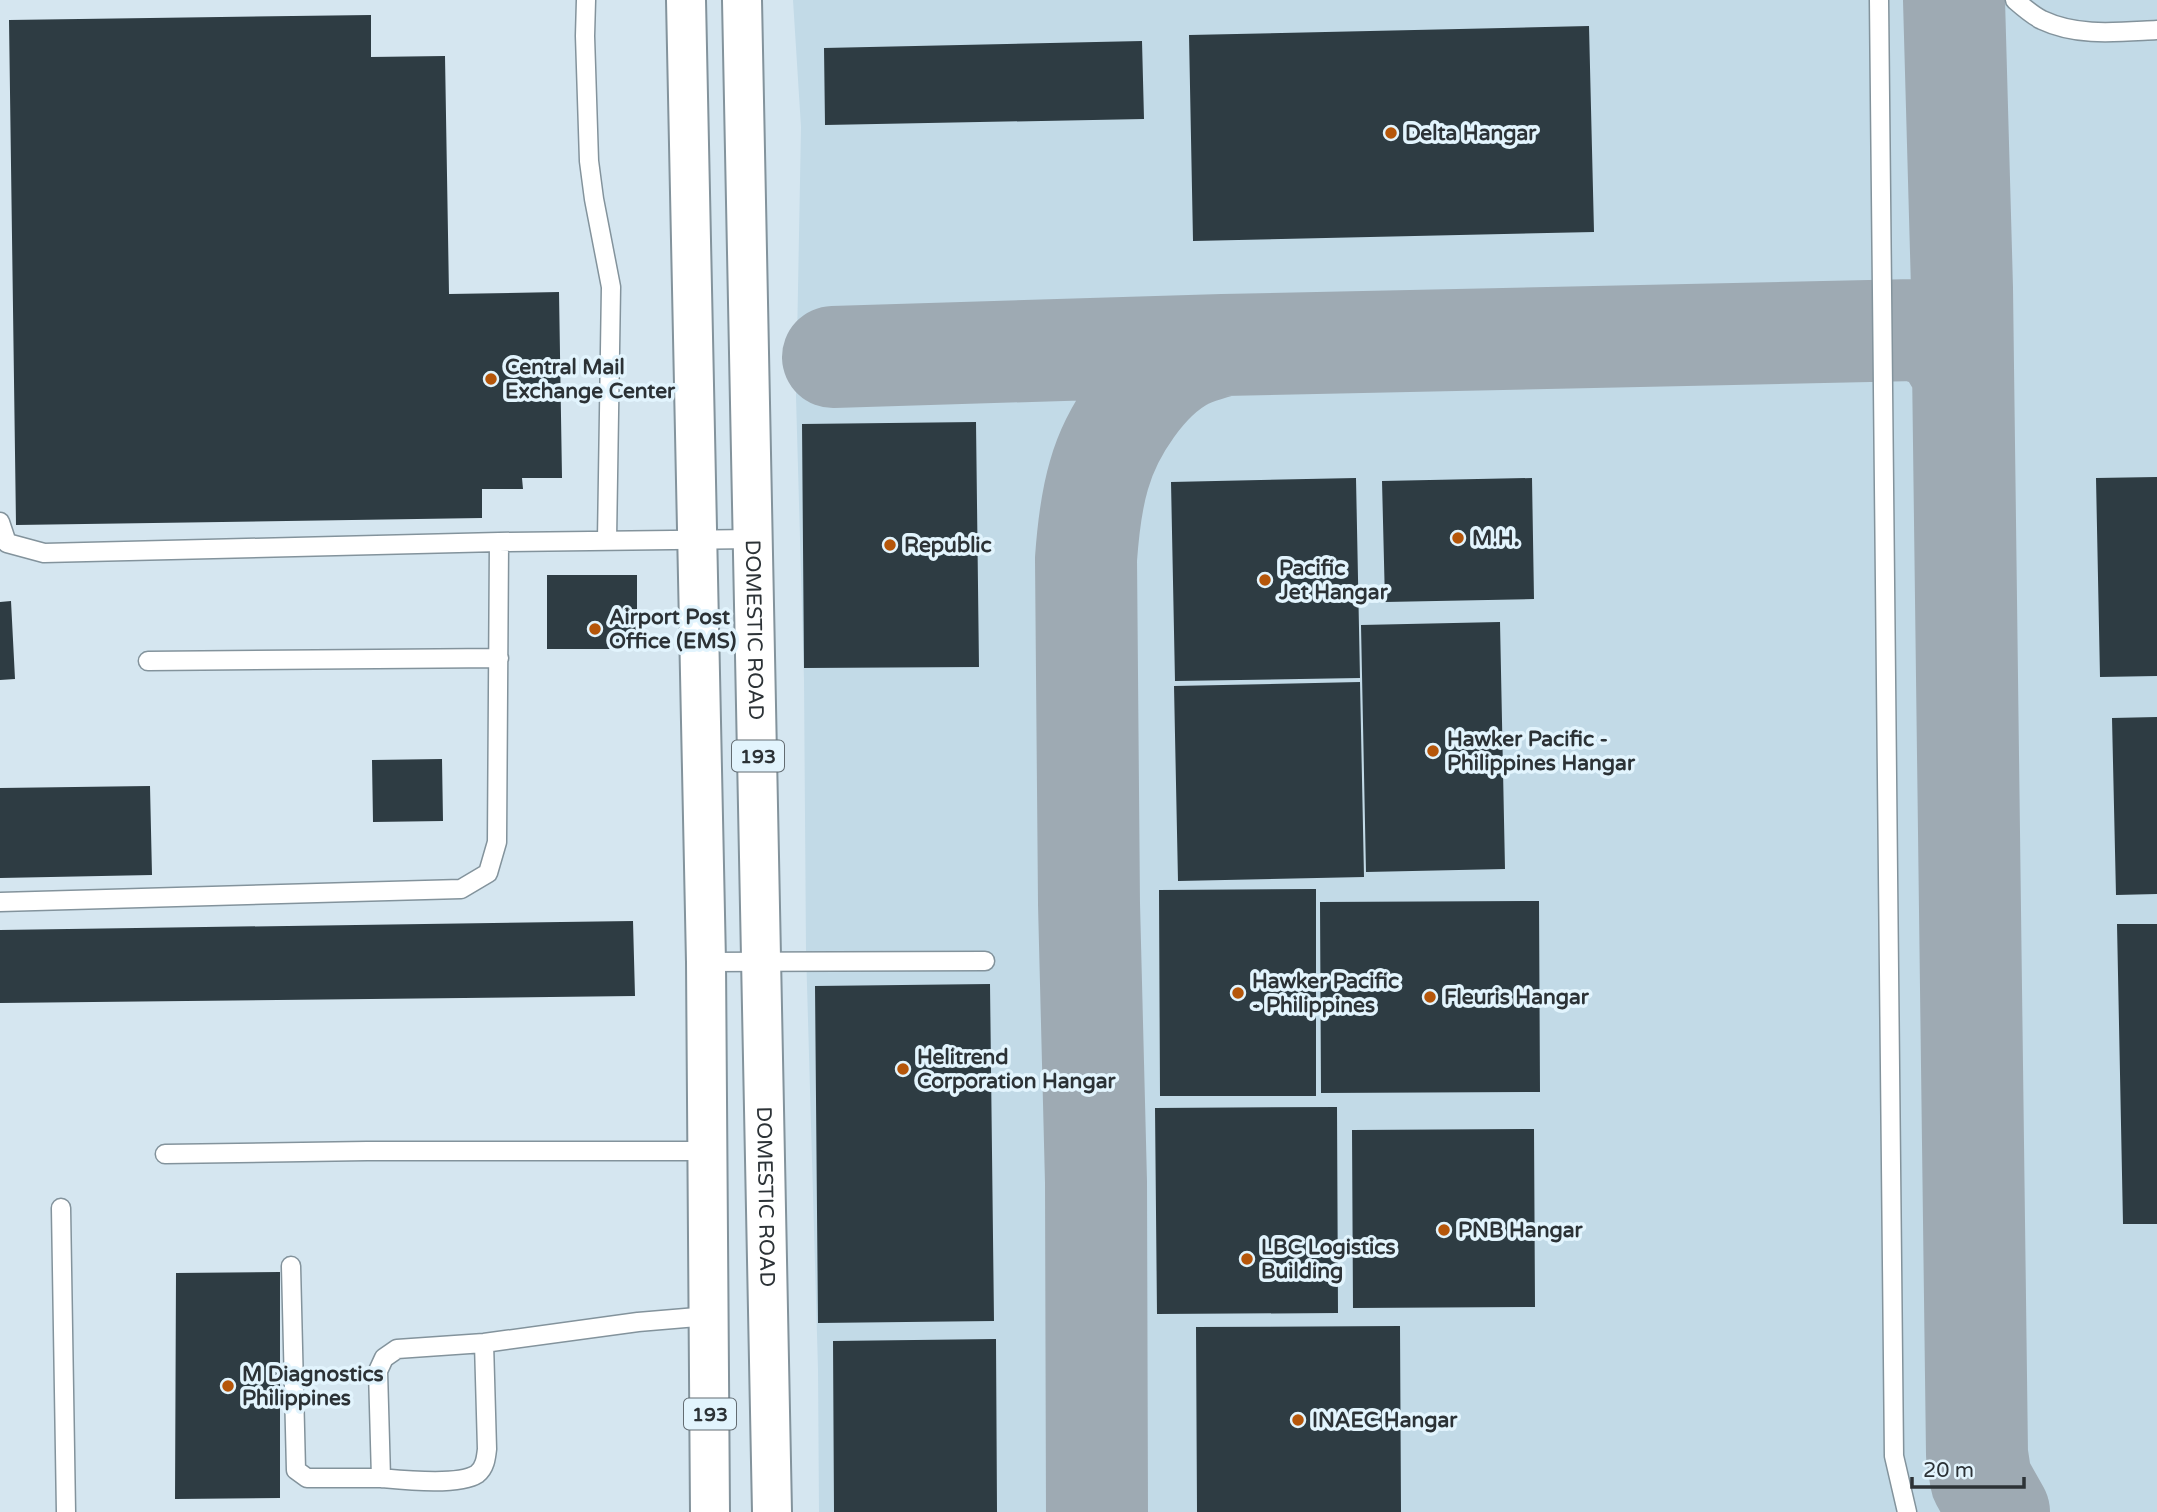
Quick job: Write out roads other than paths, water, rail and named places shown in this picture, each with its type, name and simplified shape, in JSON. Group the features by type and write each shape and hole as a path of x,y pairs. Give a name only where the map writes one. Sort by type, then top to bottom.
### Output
{"main road":[{"name":"193","path":"686,0 706,962 710,1512"},
{"name":"DOMESTIC ROAD","path":"742,0 772,1512"}],"lane":[{"path":"586,0 589,161 611,287 607,540"},
{"path":"1879,0 1894,1456 1907,1512"},
{"path":"2015,0 2040,19 2070,30 2157,30"},
{"path":"0,522 7,543 44,553 754,539"},
{"path":"0,902 461,889 488,873 497,842 499,542"},
{"path":"148,661 499,657"},
{"path":"706,962 985,961"},
{"path":"164,1154 707,1151"},
{"path":"61,1208 66,1512"},
{"path":"291,1266 296,1469 307,1478 423,1481 458,1479 477,1474 486,1462 487,1449 484,1343"},
{"path":"381,1478 378,1371 384,1358 397,1349 484,1343 638,1322 709,1316"}],"place":[{"name":"Delta Hangar","path":"1391,133"},
{"name":"Central Mail Exchange Center","path":"491,379"},
{"name":"M.H.","path":"1458,538"},
{"name":"Republic","path":"890,545"},
{"name":"Pacific Jet Hangar","path":"1265,580"},
{"name":"Airport Post Office (EMS)","path":"595,629"},
{"name":"Hawker Pacific - Philippines Hangar","path":"1433,751"},
{"name":"Hawker Pacific - Philippines","path":"1238,993"},
{"name":"Fleuris Hangar","path":"1430,997"},
{"name":"Helitrend Corporation Hangar","path":"903,1069"},
{"name":"PNB Hangar","path":"1444,1230"},
{"name":"LBC Logistics Building","path":"1247,1259"},
{"name":"M Diagnostics Philippines","path":"228,1386"},
{"name":"INAEC Hangar","path":"1298,1420"}]}
